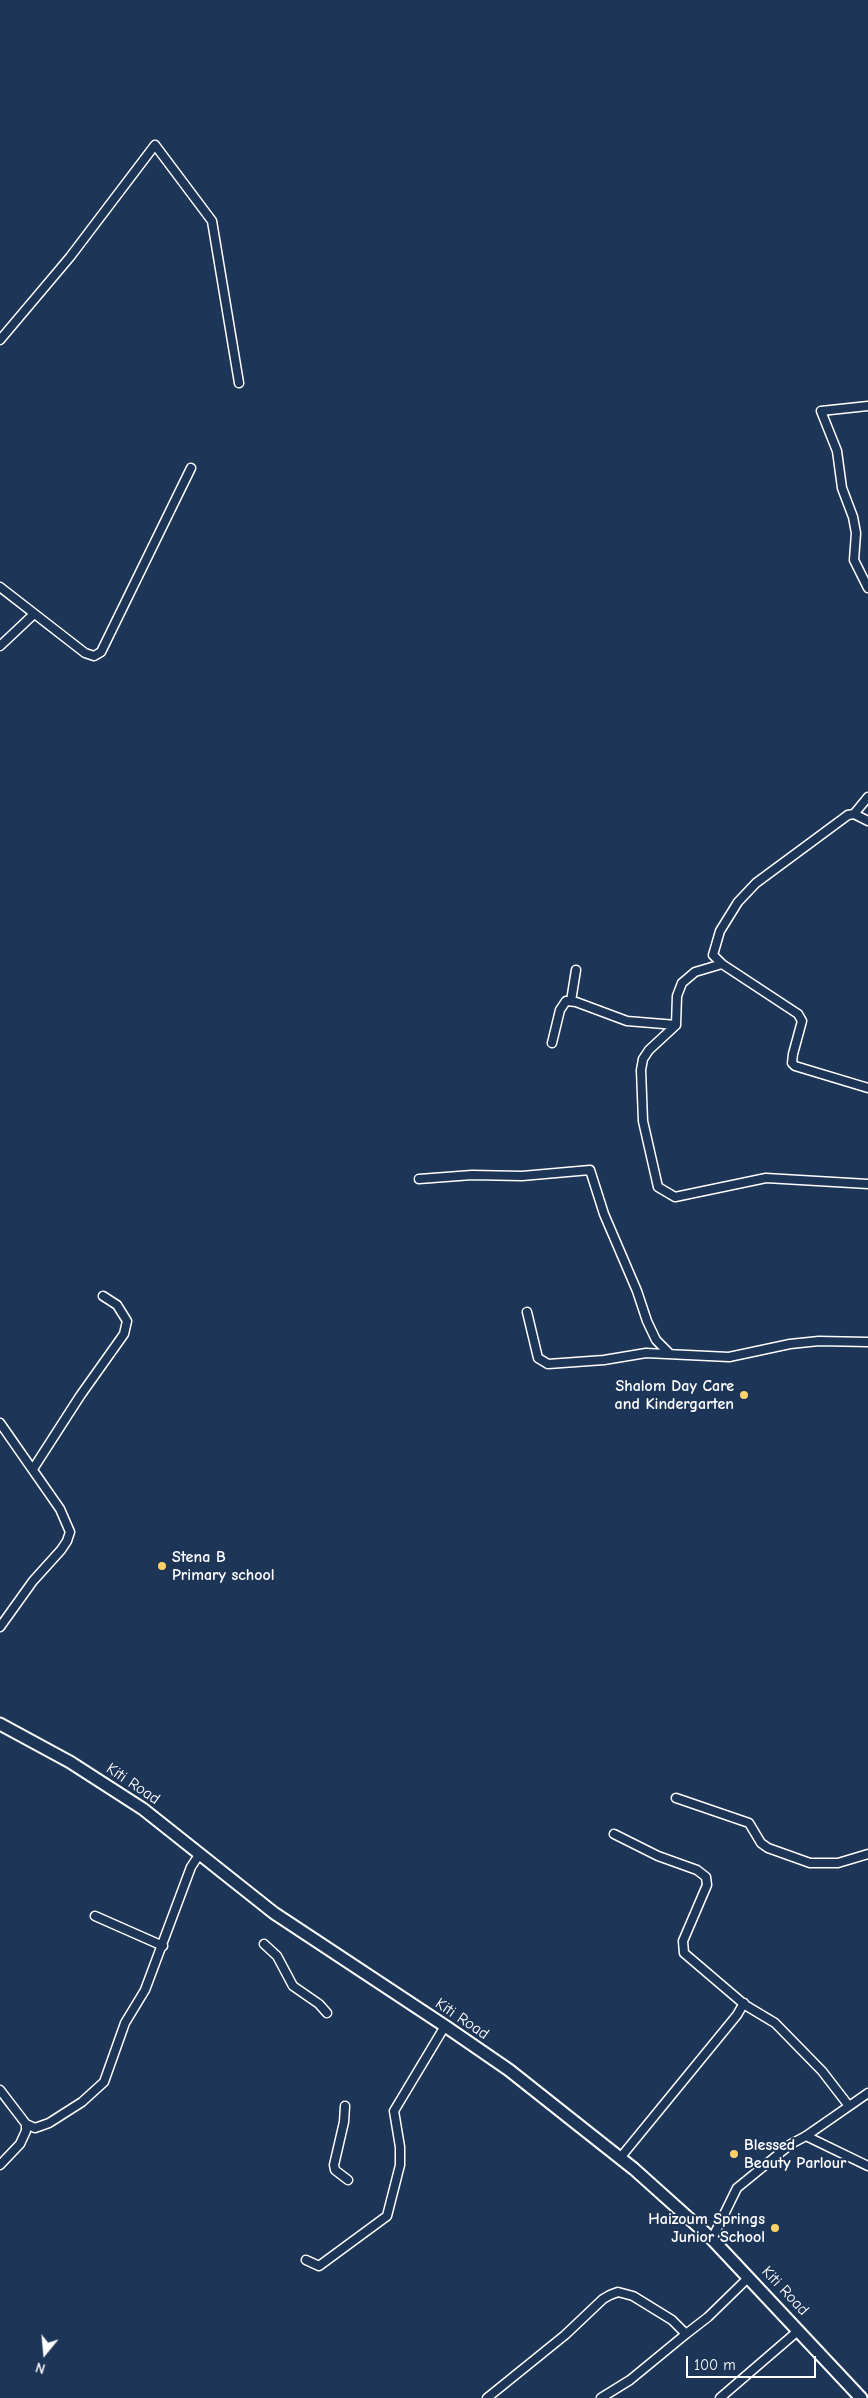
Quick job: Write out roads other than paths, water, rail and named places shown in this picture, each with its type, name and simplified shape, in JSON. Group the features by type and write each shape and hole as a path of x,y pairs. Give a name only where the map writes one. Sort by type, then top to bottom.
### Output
{"street":[{"path":"0,340 70,257 155,145 212,221 239,383"},
{"path":"868,406 821,411 837,451 842,488 853,517 856,533 854,560 868,588"},
{"path":"0,588 86,654 94,656 101,652 191,468"},
{"path":"0,646 34,614"},
{"path":"854,814 868,797"},
{"path":"868,821 854,814 848,815 822,832 756,884 738,902 720,931 713,948 713,955 722,964 791,1008 800,1017 801,1027 792,1063 795,1066 868,1088"},
{"path":"722,964 695,972 682,983 678,996 676,1024 643,1059 641,1070 643,1121 658,1187 675,1197 766,1178 868,1184"},
{"path":"571,1001 576,970"},
{"path":"552,1042 560,1010 566,1001 605,1010 627,1021 676,1024"},
{"path":"418,1179 472,1175 522,1176 590,1170 604,1214 637,1292 647,1321 656,1340 669,1353"},
{"path":"33,1468 124,1334 127,1321 117,1305 104,1296"},
{"path":"527,1312 538,1358 548,1364 669,1353 729,1357 790,1344 819,1341 868,1342"},
{"path":"0,1423 60,1509 70,1532 61,1550 33,1581 0,1627"},
{"path":"0,1431 10,1436"},
{"name":"Kiti Road","path":"0,1724 70,1762 143,1809 274,1913 509,2070 620,2158 712,2239 749,2276 861,2398"},
{"path":"676,1798 749,1823 761,1843 768,1848 810,1863 838,1863 868,1854"},
{"path":"614,1834 658,1856 697,1870 706,1877 707,1885 683,1941 682,1950 744,2003 776,2023 822,2071 849,2106"},
{"path":"0,2090 26,2124 35,2128 49,2123 82,2102 104,2082 125,2023 145,1990 191,1867 199,1855"},
{"path":"96,1916 163,1946"},
{"path":"264,1944 277,1956 293,1986 319,2004 327,2013"},
{"path":"620,2158 737,2016 744,2003"},
{"path":"306,2260 320,2266 387,2216 400,2165 400,2147 394,2111 445,2026"},
{"path":"712,2239 736,2188 791,2144 806,2136 868,2093"},
{"path":"345,2106 344,2122 334,2165 335,2170 348,2180"},
{"path":"0,2165 24,2138 26,2124"},
{"path":"806,2136 868,2166"},
{"path":"601,2398 630,2380 708,2317 749,2276"},
{"path":"486,2398 565,2335 603,2298 618,2292 632,2296 649,2305 672,2320 686,2334"},
{"path":"720,2398 799,2330"},
{"path":"861,2398 868,2390"}],"place":[{"name":"Shalom Day Care and Kindergarten","path":"744,1395"},
{"name":"Stena B Primary school","path":"162,1566"},
{"name":"Blessed Beauty Parlour","path":"734,2154"},
{"name":"Haizoum Springs Junior School","path":"775,2228"}]}
